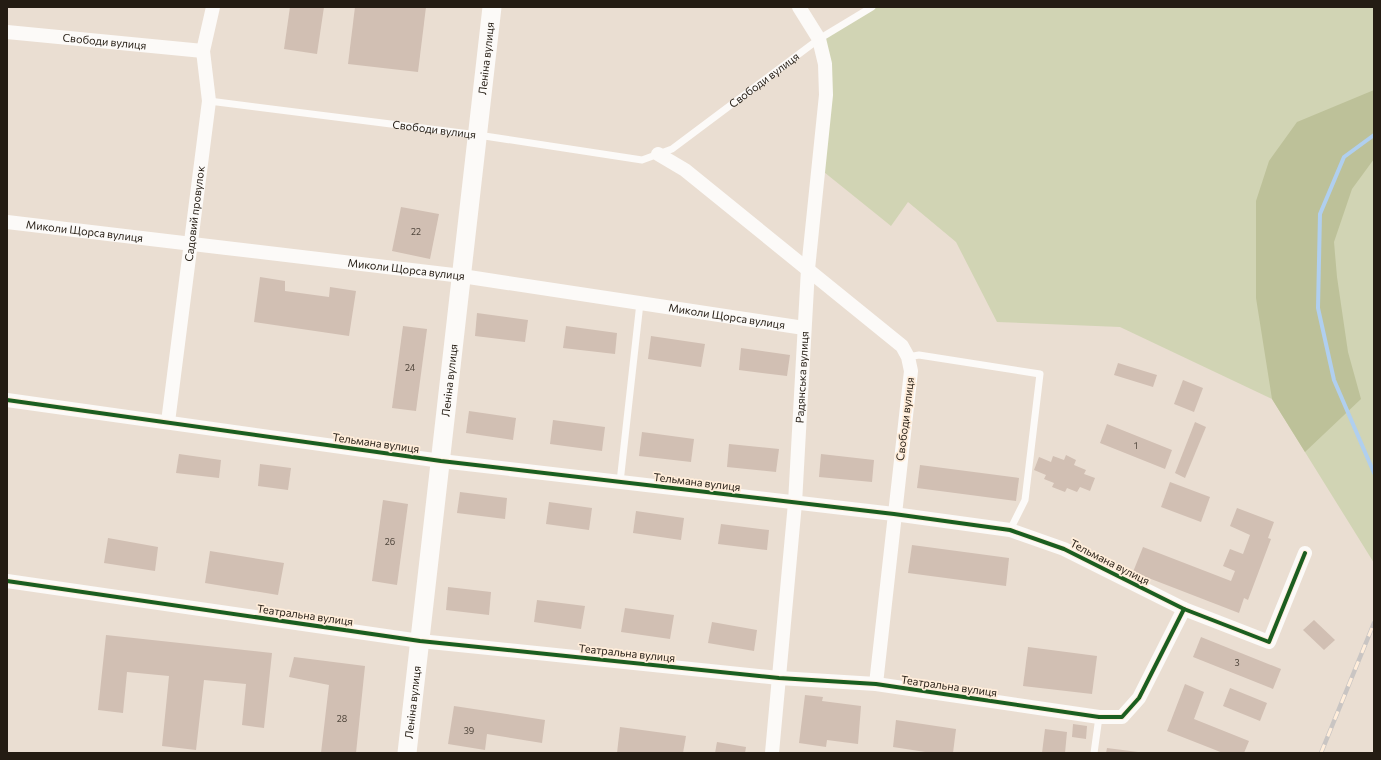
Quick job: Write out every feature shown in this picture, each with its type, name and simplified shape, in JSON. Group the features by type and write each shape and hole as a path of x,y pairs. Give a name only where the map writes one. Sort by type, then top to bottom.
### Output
{"street":[{"name":"Садовий провулок","path":"168,422 209,101 203,51 213,7"},
{"name":"Леніна вулиця","path":"407,753 492,7"},
{"name":"Радянська вулиця","path":"772,753 795,503 808,269 826,95 825,64 819,39 799,7"},
{"name":"Свободи вулиця","path":"7,32 203,51"},
{"path":"658,154 685,170 808,269 902,346 908,357"},
{"name":"Миколи Щорса вулиця","path":"7,222 462,276 804,328"},
{"name":"Свободи вулиця","path":"876,684 911,370 908,357"},
{"name":"Тельмана вулиця","path":"7,400 441,461 894,514 1010,530 1064,549 1184,610 1269,642 1305,553"},
{"name":"Театральна вулиця","path":"7,581 420,641 779,678 876,684 1099,717 1122,717 1139,698 1184,610"}],"lane":[{"name":"Свободи вулиця","path":"209,101 478,135 642,160 672,149 819,39 872,7"},
{"path":"620,482 640,304"},
{"path":"908,357 920,355 1040,374 1025,500 1010,530"},
{"path":"1094,753 1099,717"}],"green space":[{"path":"872,7 1374,7 1374,563 1272,399 1120,327 997,322 956,242 908,202 891,226 819,168 819,39"},
{"path":"1374,90 1374,159 1352,189 1334,242 1337,277 1348,352 1361,399 1305,452 1272,399 1256,298 1256,201 1269,161 1297,122"}],"building":[{"path":"290,7 324,7 317,54 284,49"},
{"path":"355,7 426,7 418,72 348,64"},
{"path":"401,207 439,214 430,259 392,251"},
{"path":"260,277 285,281 285,291 329,297 330,287 356,291 349,336 254,322"},
{"path":"477,313 528,320 525,342 475,336"},
{"path":"403,326 427,329 416,411 392,408"},
{"path":"566,326 617,333 615,354 563,348"},
{"path":"651,336 705,344 701,367 648,359"},
{"path":"741,348 790,355 787,376 739,370"},
{"path":"1118,363 1157,375 1153,387 1114,375"},
{"path":"1183,380 1203,388 1194,412 1174,404"},
{"path":"469,411 516,418 513,440 466,433"},
{"path":"553,420 605,427 602,451 550,444"},
{"path":"1195,422 1206,427 1185,478 1175,473"},
{"path":"1107,424 1172,450 1165,469 1100,443"},
{"path":"642,432 694,439 691,462 639,456"},
{"path":"729,444 779,449 776,472 727,467"},
{"path":"179,454 221,460 219,478 176,473"},
{"path":"821,454 874,460 872,482 819,477"},
{"path":"1066,455 1076,460 1074,465 1086,470 1084,474 1095,478 1090,491 1080,487 1077,492 1067,488 1065,492 1052,487 1054,483 1044,479 1046,475 1034,470 1039,457 1051,462 1053,456 1064,460"},
{"path":"260,464 291,468 288,490 258,486"},
{"path":"920,465 1019,478 1016,501 917,488"},
{"path":"1170,482 1210,497 1201,522 1161,507"},
{"path":"460,492 507,498 505,519 457,513"},
{"path":"383,500 408,504 397,585 372,581"},
{"path":"549,502 592,508 589,530 546,524"},
{"path":"1237,508 1274,522 1268,538 1271,539 1248,600 1244,598 1239,613 1133,572 1143,547 1231,581 1235,571 1223,566 1230,549 1243,554 1250,535 1230,526"},
{"path":"636,511 684,518 681,540 633,533"},
{"path":"721,524 769,530 767,550 718,544"},
{"path":"108,538 158,547 155,571 104,563"},
{"path":"912,545 1009,558 1006,586 908,573"},
{"path":"210,551 284,563 278,595 205,583"},
{"path":"448,587 491,592 489,615 446,610"},
{"path":"537,600 585,606 581,629 534,622"},
{"path":"625,608 674,615 670,639 621,632"},
{"path":"1314,620 1335,640 1324,650 1303,630"},
{"path":"712,622 757,630 754,651 708,643"},
{"path":"106,635 272,653 264,728 242,725 246,684 204,680 196,750 162,746 169,676 127,672 123,713 98,710"},
{"path":"1201,637 1281,669 1273,689 1193,657"},
{"path":"1028,647 1097,656 1092,694 1023,686"},
{"path":"294,657 365,666 356,753 321,753 329,685 289,677"},
{"path":"1185,684 1204,692 1194,719 1249,741 1244,753 1223,753 1167,731"},
{"path":"1230,688 1267,703 1260,721 1223,706"},
{"path":"805,695 823,697 822,701 861,706 858,744 827,740 826,747 799,743"},
{"path":"454,706 545,720 542,743 487,734 485,750 448,744"},
{"path":"896,720 956,729 953,753 932,753 893,747"},
{"path":"1073,724 1087,726 1086,739 1072,737"},
{"path":"620,727 686,736 683,753 617,753"},
{"path":"1045,729 1067,732 1065,753 1042,753"},
{"path":"717,742 746,747 745,753 715,753"},
{"path":"1107,748 1138,752 1138,753 1106,753"}],"waterway":[{"path":"1374,135 1344,157 1320,214 1318,308 1334,380 1374,473"}],"railway":[{"path":"1321,753 1374,623"}],"cycle path":[{"path":"7,400 441,461 894,514 1010,530 1064,549 1184,609 1269,642 1305,553"},
{"path":"7,581 420,641 779,678 876,684 1099,717 1122,717 1139,698 1184,609"}]}
